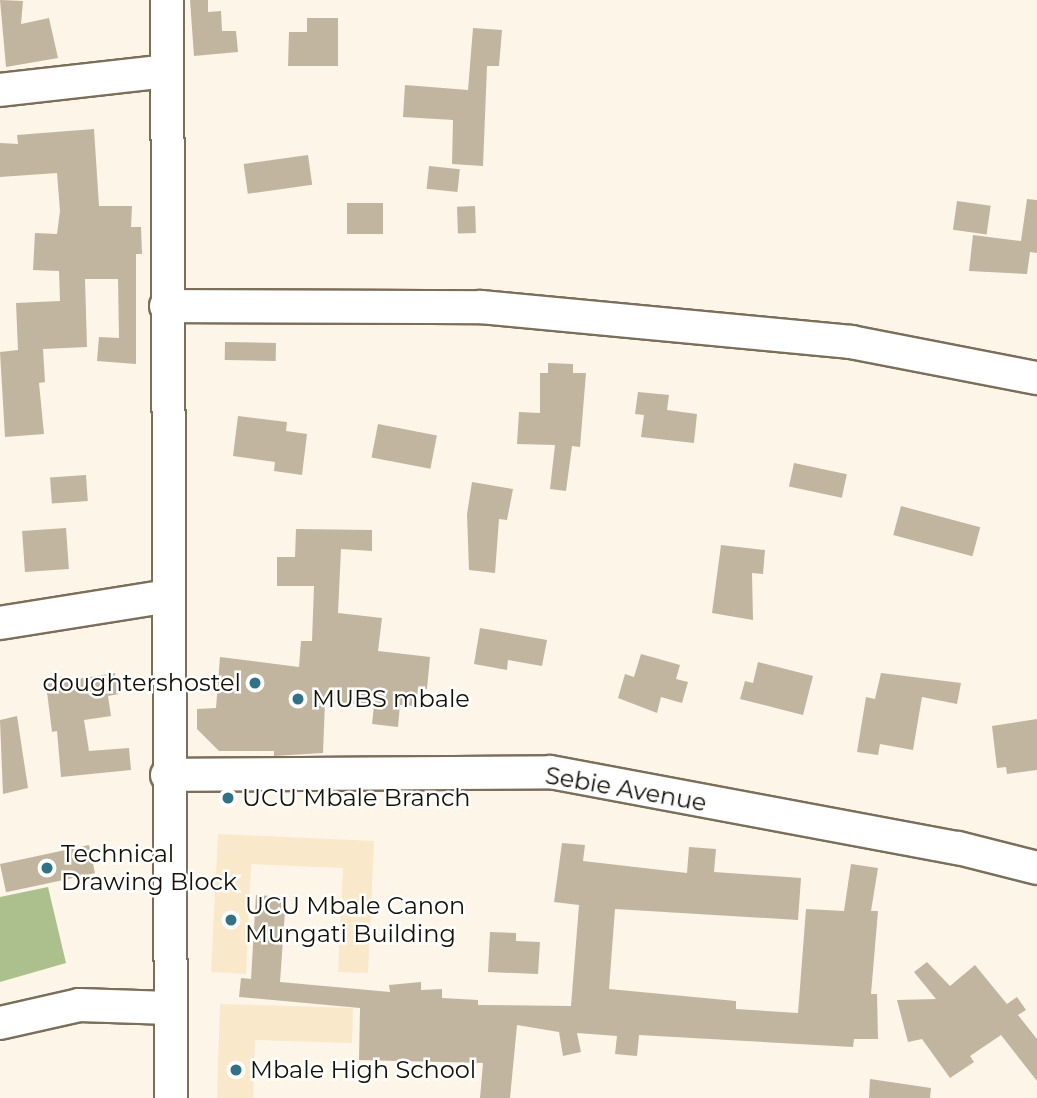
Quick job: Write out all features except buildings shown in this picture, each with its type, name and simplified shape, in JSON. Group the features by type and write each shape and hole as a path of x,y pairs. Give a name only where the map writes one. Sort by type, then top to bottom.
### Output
{"street":[{"path":"167,0 167,775 171,1098"},
{"path":"0,90 166,71"},
{"path":"166,306 481,307 851,342 1037,378"},
{"path":"0,623 168,596"},
{"name":"Sebie Avenue","path":"167,775 550,772 958,848 1037,868"},
{"path":"0,1023 79,1005 170,1008"}],"shaded area":[{"name":"UCU Mbale Canon Mungati Building","path":"218,834 374,841 368,973 338,972 343,868 251,864 246,974 211,972"},
{"name":"Mbale High School","path":"220,1004 353,1008 352,1043 255,1040 253,1098 217,1098"}],"green space":[{"path":"48,887 66,963 0,982 0,897"}],"place":[{"name":"doughtershostel","path":"255,683"},
{"name":"MUBS mbale","path":"298,699"},
{"name":"UCU Mbale Branch","path":"228,798"},
{"name":"Technical Drawing Block","path":"47,868"},
{"name":"UCU Mbale Canon Mungati Building","path":"231,920"},
{"name":"Mbale High School","path":"236,1070"}]}
